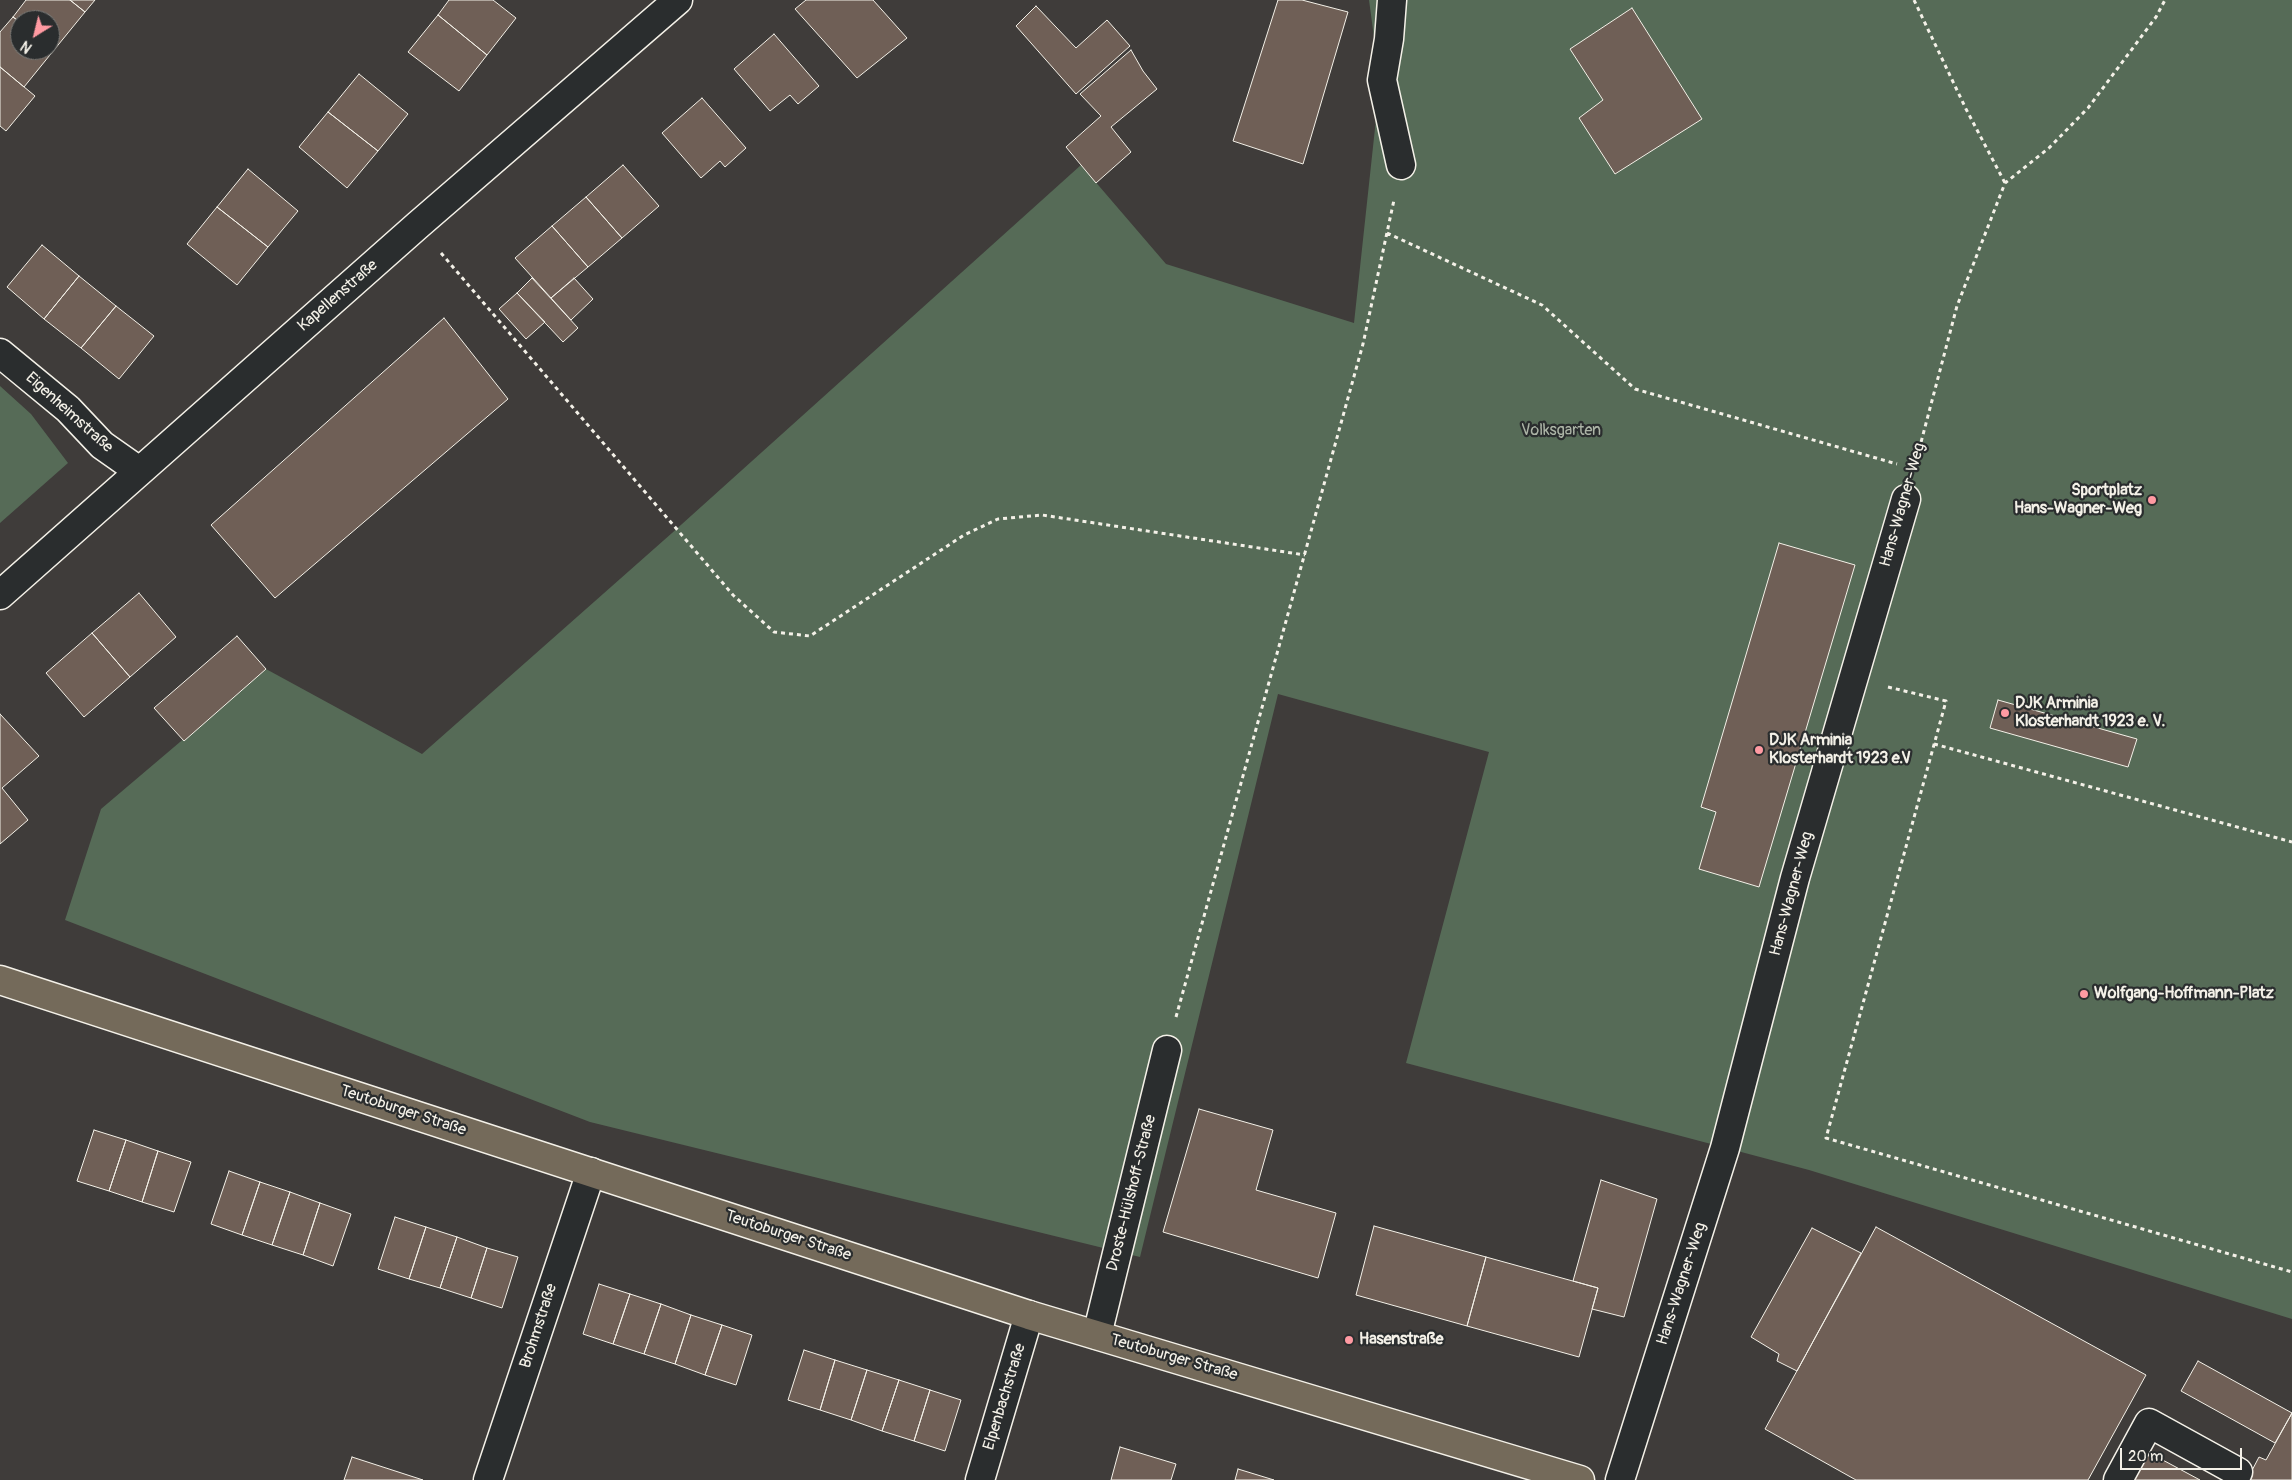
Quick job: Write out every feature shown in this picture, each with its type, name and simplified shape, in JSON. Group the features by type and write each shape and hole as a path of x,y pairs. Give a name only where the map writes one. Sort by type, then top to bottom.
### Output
{"main road":[{"name":"Teutoburger Straße","path":"0,980 1029,1315 1397,1423 1580,1480"}],"street":[{"name":"Kapellenstraße","path":"0,595 418,226 678,0"},
{"path":"1392,0 1389,39 1382,80 1401,165"},
{"name":"Eigenheimstraße","path":"0,353 68,409 102,445 139,471"},
{"name":"Hans-Wagner-Weg","path":"1620,1480 1725,1148 1795,878 1906,499"},
{"name":"Droste-Hülshoff-Straße","path":"1097,1335 1167,1050"},
{"name":"Brohmstraße","path":"488,1480 591,1172"},
{"name":"Elpenbachstraße","path":"980,1480 1029,1315"},
{"path":"2118,1480 2149,1423 2238,1472"}],"path":[{"path":"1914,0 1966,109 2005,183 2049,148 2088,108 2156,17 2165,0"},
{"path":"1167,1050 1306,555 1363,344 1401,165"},
{"name":"Hans-Wagner-Weg","path":"1906,499 1957,306 2005,183"},
{"path":"418,226 733,595 774,632 810,636 964,535 998,519 1042,515 1306,555"},
{"path":"1387,233 1542,305 1635,389 1914,468"},
{"path":"1853,678 1946,702 1826,1138 2292,1272"},
{"path":"1934,744 2292,842"}],"green space":[{"name":"Volksgarten","path":"1369,0 2292,0 2292,1319 1809,1170 1406,1063 1489,752 1278,694 1140,1257 590,1122 65,920 101,809 266,669 422,754 672,533 1081,165 1166,264 1354,323 1380,82"},
{"path":"0,386 31,414 68,463 0,523"}],"building":[{"path":"26,0 70,0 85,12 60,43 60,10 18,10"},
{"path":"70,0 95,0 85,12"},
{"path":"449,0 493,0 516,18 487,55 438,15"},
{"path":"806,0 873,0 907,38 857,78 795,9"},
{"path":"1278,0 1302,0 1348,12 1303,164 1233,141"},
{"path":"1036,6 1076,48 1107,20 1130,46 1076,94 1016,26"},
{"path":"1632,8 1702,119 1615,174 1579,118 1603,100 1570,49"},
{"path":"438,15 487,55 459,91 408,52"},
{"path":"10,20 10,60 46,60 24,87 0,67 0,32"},
{"path":"774,34 819,86 798,104 790,95 770,111 734,69"},
{"path":"1131,50 1143,71 1157,89 1111,127 1131,152 1096,183 1066,147 1101,116 1080,94"},
{"path":"0,67 35,96 6,131 0,126"},
{"path":"359,74 408,114 378,151 328,112"},
{"path":"702,98 746,148 725,167 720,161 701,178 662,133"},
{"path":"328,112 378,151 347,188 299,147"},
{"path":"623,165 659,206 622,238 586,197"},
{"path":"248,169 298,211 268,247 217,207"},
{"path":"586,197 622,238 588,267 552,226"},
{"path":"217,207 268,247 237,285 187,244"},
{"path":"552,226 588,267 551,298 515,258"},
{"path":"42,245 79,276 44,319 7,287"},
{"path":"79,276 116,306 81,348 44,319"},
{"path":"532,278 578,328 563,342 517,293"},
{"path":"574,278 593,299 571,320 551,298"},
{"path":"517,293 545,322 526,339 499,309"},
{"path":"116,306 154,336 119,379 81,348"},
{"path":"444,318 508,399 275,598 211,525"},
{"name":"DJK Arminia Klosterhardt 1923 e.V","path":"1779,543 1855,565 1759,887 1699,869 1716,812 1701,807"},
{"path":"139,593 176,637 130,677 92,633"},
{"path":"92,633 130,677 84,717 46,673"},
{"path":"237,636 266,669 184,741 154,708"},
{"path":"1998,700 2137,739 2128,767 1990,728"},
{"path":"0,714 39,756 2,788 28,820 0,844"},
{"path":"1199,1109 1273,1130 1256,1190 1336,1213 1318,1278 1163,1232"},
{"path":"94,1130 126,1140 109,1191 77,1181"},
{"path":"126,1140 158,1151 142,1202 109,1191"},
{"path":"158,1151 191,1162 174,1212 142,1202"},
{"path":"229,1171 260,1182 242,1235 211,1224"},
{"path":"1601,1180 1657,1199 1624,1317 1592,1309 1598,1288 1573,1281"},
{"path":"260,1182 290,1192 272,1245 242,1235"},
{"path":"290,1192 320,1203 303,1255 272,1245"},
{"path":"320,1203 351,1214 333,1266 303,1255"},
{"path":"395,1217 426,1227 409,1279 378,1269"},
{"path":"1374,1226 1486,1257 1467,1326 1356,1295"},
{"path":"426,1227 457,1237 440,1288 409,1279"},
{"path":"1876,1227 2146,1375 2088,1480 1856,1480 1765,1429"},
{"path":"1812,1228 1861,1253 1797,1371 1777,1361 1779,1354 1751,1337"},
{"path":"457,1237 487,1248 471,1298 440,1288"},
{"path":"487,1248 518,1257 502,1308 471,1298"},
{"path":"1486,1257 1598,1288 1579,1357 1467,1326"},
{"path":"599,1284 630,1294 613,1344 583,1334"},
{"path":"630,1294 661,1304 644,1354 613,1344"},
{"path":"661,1304 691,1315 675,1364 644,1354"},
{"path":"691,1315 722,1325 705,1375 675,1364"},
{"path":"722,1325 752,1335 736,1385 705,1375"},
{"path":"804,1350 835,1360 820,1410 788,1400"},
{"path":"835,1360 867,1370 851,1420 820,1410"},
{"path":"2198,1361 2292,1413 2275,1443 2181,1391"},
{"path":"867,1370 899,1380 882,1431 851,1420"},
{"path":"899,1380 930,1390 914,1441 882,1431"},
{"path":"930,1390 961,1400 945,1451 914,1441"},
{"path":"2292,1413 2292,1480 2247,1480 2259,1457 2266,1460"},
{"path":"1120,1447 1176,1464 1171,1480 1111,1480"},
{"path":"2146,1451 2200,1480 2131,1480"},
{"path":"352,1457 423,1480 344,1480"},
{"path":"1238,1469 1274,1480 1235,1480"}],"place":[{"name":"Sportplatz Hans-Wagner-Weg","path":"2152,500"},
{"name":"DJK Arminia Klosterhardt 1923 e. V.","path":"2005,713"},
{"name":"DJK Arminia Klosterhardt 1923 e.V","path":"1759,750"},
{"name":"Wolfgang-Hoffmann-Platz","path":"2084,994"},
{"name":"Hasenstraße","path":"1349,1340"}]}
